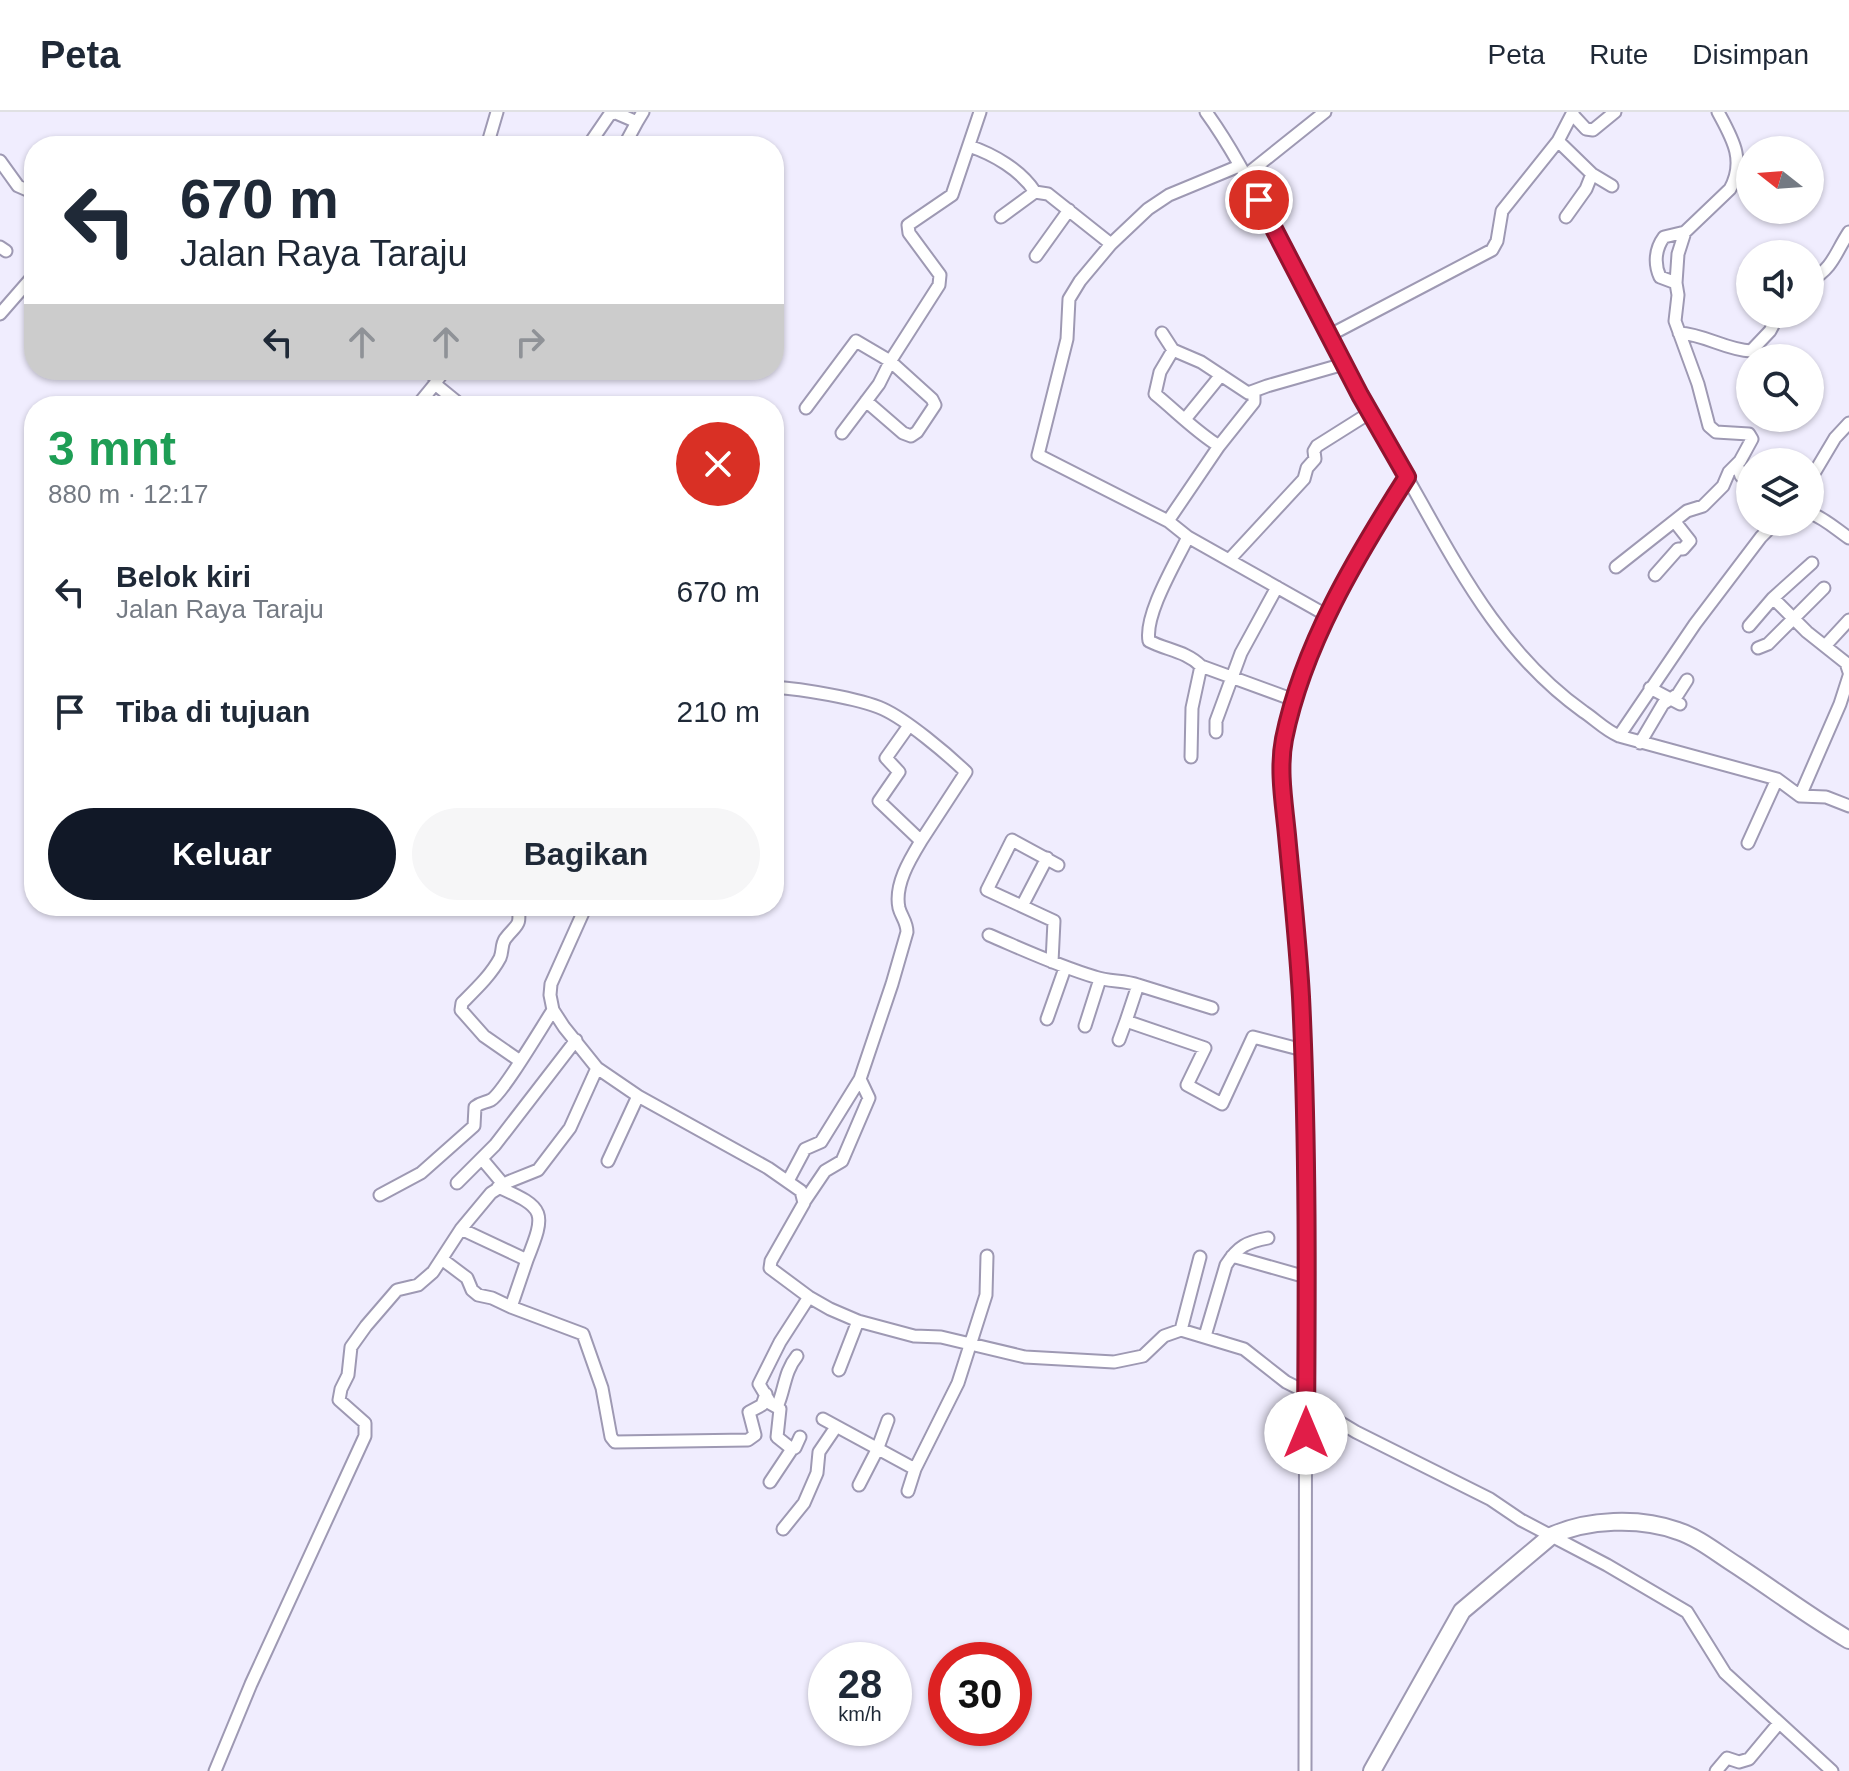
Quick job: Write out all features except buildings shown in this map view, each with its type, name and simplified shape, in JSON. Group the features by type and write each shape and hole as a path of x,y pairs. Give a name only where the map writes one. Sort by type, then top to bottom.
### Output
{"main road":[{"path":"1372,1771 1462,1611 1551,1536 1568,1528 1615,1523 1647,1524 1678,1530 1706,1545 1849,1640"}],"street":[{"path":"490,136 497,112"},
{"path":"842,433 879,384 941,280 909,233 908,225 952,195 980,112"},
{"path":"1206,112 1242,170 1344,364 1457,568 1509,643 1554,689 1607,731 1640,743 1777,779 1800,796 1826,797 1849,806"},
{"path":"1325,112 1242,170 1169,195 1148,209 1111,244 1080,281 1069,299 1067,339 1038,455 1168,521 1188,537 1328,616"},
{"path":"1330,335 1492,250 1497,241 1502,211 1558,141 1573,113 1586,129 1593,130 1615,112"},
{"path":"1718,112 1737,153 1737,173 1730,189 1685,232 1678,254 1678,295 1674,316 1711,430 1751,436 1748,448"},
{"path":"595,136 610,114 616,113 640,117 630,136"},
{"path":"1558,141 1592,174 1612,186"},
{"path":"969,146 992,155 1022,176 1035,192 1048,194 1111,244"},
{"path":"1,164 18,186 24,189"},
{"path":"1566,217 1586,189 1592,174"},
{"path":"1001,217 1035,192"},
{"path":"1036,256 1069,210"},
{"path":"1676,283 1660,277 1656,257 1664,237 1685,232"},
{"path":"1824,271 1837,257 1849,232"},
{"path":"0,314 24,286"},
{"path":"1679,333 1698,334 1715,342 1751,351 1772,328"},
{"path":"1162,333 1173,350 1201,362 1243,391 1254,392 1344,364"},
{"path":"806,408 854,342 890,361 934,403 917,432 907,435 866,401"},
{"path":"1173,350 1160,372 1155,394 1186,418 1191,428 1219,446"},
{"path":"1186,418 1221,375"},
{"path":"425,396 437,380"},
{"path":"441,380 454,396"},
{"path":"1168,521 1219,446 1254,402 1254,392"},
{"path":"1229,560 1304,479 1307,468 1315,459 1317,446 1371,412"},
{"path":"1824,456 1849,423"},
{"path":"1616,567 1687,511 1703,506 1723,486 1736,465"},
{"path":"1305,1771 1303,1050 1301,994 1281,775 1284,739 1307,662 1366,544 1407,477"},
{"path":"1824,519 1849,538"},
{"path":"1655,575 1678,549 1683,549 1690,541 1675,522"},
{"path":"1619,736 1650,688 1762,536"},
{"path":"1188,537 1153,613 1149,641 1177,650 1201,666 1294,700"},
{"path":"1749,626 1773,598 1812,563"},
{"path":"1216,732 1216,721 1249,635 1277,587"},
{"path":"1758,648 1768,644 1824,588"},
{"path":"1773,598 1846,663 1849,674 1840,704 1800,796"},
{"path":"1825,646 1849,620"},
{"path":"1191,757 1192,708 1201,666"},
{"path":"1640,743 1652,720 1674,702 1687,680"},
{"path":"784,688 885,709 933,743 967,774 921,841 901,885 899,910 907,932 860,1079 821,1142 805,1149 788,1181"},
{"path":"1650,688 1674,702"},
{"path":"908,727 886,758 899,772 879,801 921,841"},
{"path":"1748,843 1777,779"},
{"path":"1052,962 1054,921 987,890 1012,840 1058,865"},
{"path":"1022,906 1047,858"},
{"path":"520,916 518,926 503,942 497,962 462,1003 461,1010 484,1036 520,1061"},
{"path":"581,916 551,984 550,1003 564,1027 597,1068 638,1096 788,1181 801,1191 804,1203"},
{"path":"989,935 1065,968 1100,979 1128,981 1212,1008"},
{"path":"1047,1019 1065,968"},
{"path":"1085,1026 1100,979"},
{"path":"1119,1040 1138,985"},
{"path":"380,1195 421,1173 474,1126 475,1107 482,1101 492,1100 553,1010"},
{"path":"1126,1021 1205,1048 1187,1085 1222,1104 1253,1037 1303,1050"},
{"path":"457,1183 482,1159 576,1040"},
{"path":"215,1771 251,1684 365,1436 365,1423 339,1400 348,1375 353,1342 397,1290 418,1285 443,1260 461,1229 500,1186 529,1175 553,1153 570,1128 597,1068"},
{"path":"860,1079 869,1098 842,1161 825,1171 771,1261 770,1268 809,1297 858,1321 914,1336 941,1337 1025,1357 1114,1362 1131,1360 1153,1349 1164,1336 1181,1330 1244,1349 1356,1432 1482,1495 1687,1612 1725,1673 1825,1769"},
{"path":"608,1161 638,1096"},
{"path":"482,1159 500,1186 528,1200 539,1216 539,1228 511,1307"},
{"path":"461,1229 527,1260"},
{"path":"1205,1336 1226,1265 1240,1245 1268,1238"},
{"path":"908,1491 915,1478 915,1469 948,1407 970,1345 986,1295 987,1256"},
{"path":"1232,1256 1306,1277"},
{"path":"1181,1330 1200,1257"},
{"path":"443,1260 467,1278 478,1295 586,1337 602,1388 611,1437 615,1442 748,1440 755,1435 749,1412 762,1405 766,1394"},
{"path":"792,1449 777,1437 780,1413 761,1389 761,1378 809,1297"},
{"path":"839,1370 858,1321"},
{"path":"777,1407 784,1391 785,1374 797,1356"},
{"path":"823,1419 915,1469"},
{"path":"859,1485 888,1420"},
{"path":"783,1529 804,1503 817,1473 819,1452 836,1427"},
{"path":"770,1482 800,1437"},
{"path":"1716,1771 1727,1758 1739,1762 1749,1759 1779,1723"}],"route":[{"path":"1259,200 1360,395 1407,477 1366,544 1307,662 1297,689 1282,756 1281,775 1301,994 1306,1129 1306,1433"}]}
